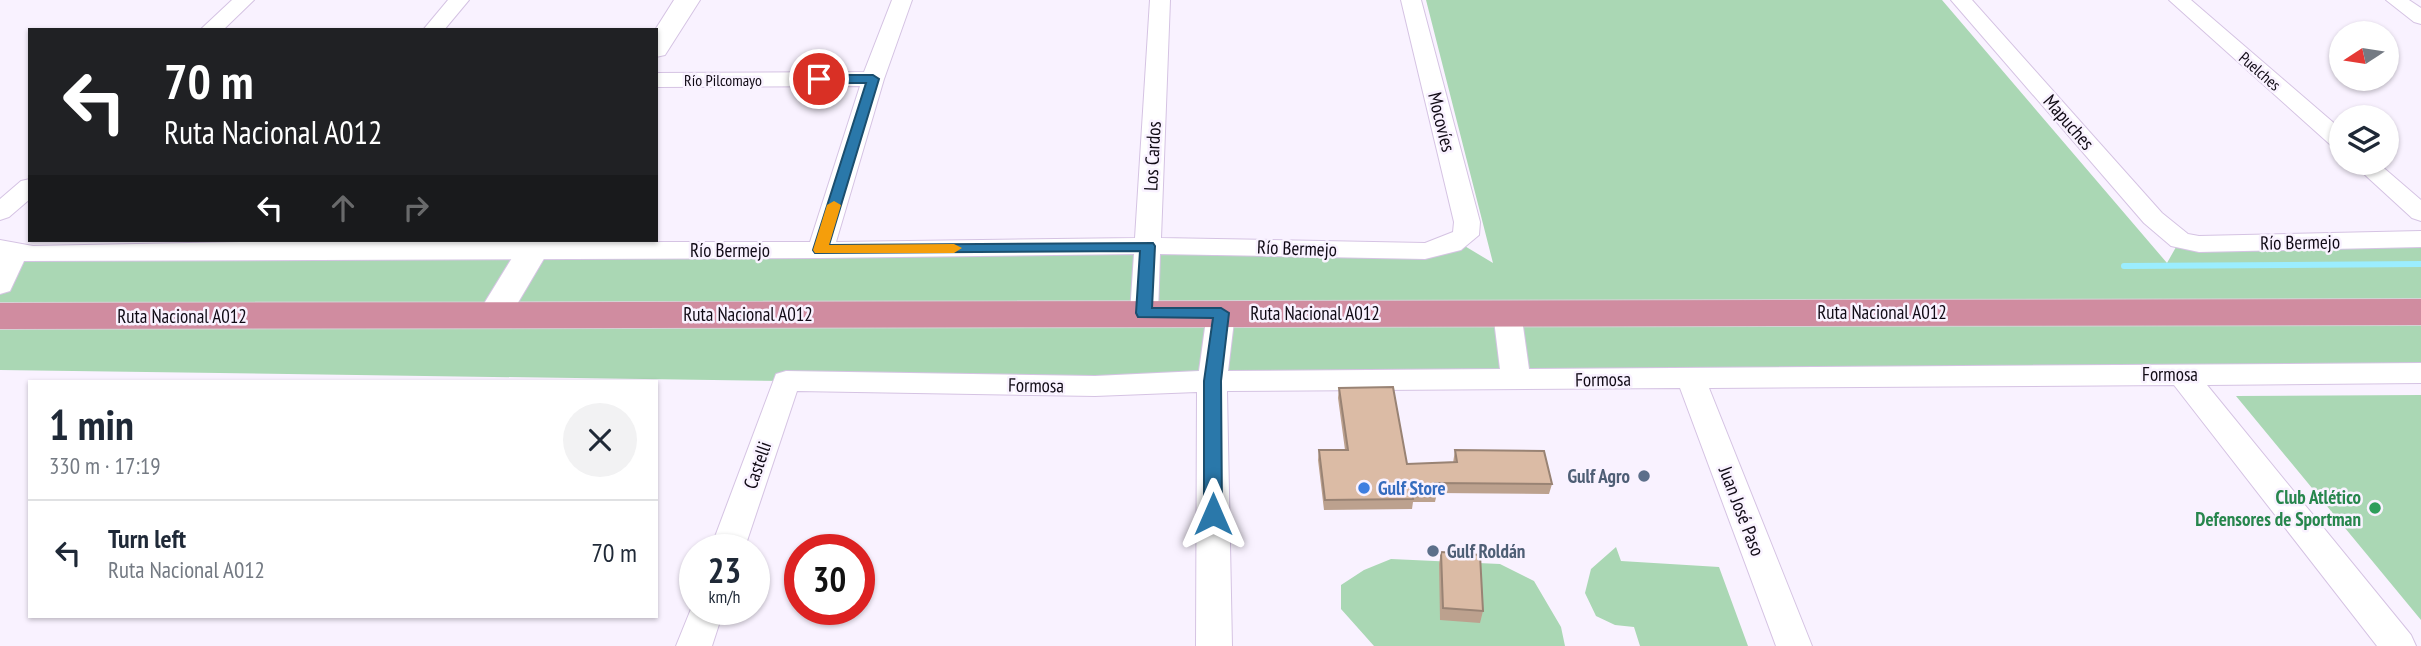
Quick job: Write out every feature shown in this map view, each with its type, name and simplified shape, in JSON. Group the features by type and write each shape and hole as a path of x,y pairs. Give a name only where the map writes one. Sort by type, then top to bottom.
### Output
{"highway":[{"name":"Ruta Nacional A012","path":"0,316 2421,312"}],"street":[{"path":"212,28 244,0"},
{"path":"435,28 459,0"},
{"path":"658,46 687,0"},
{"path":"820,250 873,79 902,0"},
{"name":"Los Cardos","path":"1144,313 1160,0"},
{"name":"Mocovíes","path":"1411,0 1467,222 1466,235 1458,242"},
{"name":"Mapuches","path":"1961,0 2153,218 2180,240"},
{"name":"Puelches","path":"2179,0 2329,132"},
{"path":"2396,0 2421,18"},
{"name":"Río Pilcomayo","path":"658,80 873,79"},
{"path":"2378,175 2421,213"},
{"path":"0,212 28,188"},
{"name":"Río Bermejo","path":"2180,240 2214,244 2421,239"},
{"name":"Río Bermejo","path":"6,249 33,254 245,245 536,245 820,250 1215,245 1425,251 1458,242"},
{"path":"494,315 536,245"},
{"path":"0,285 10,265 6,249"},
{"path":"1507,312 1516,381"},
{"path":"1214,646 1212,381 1221,313"},
{"name":"Formosa","path":"786,381 1095,386 1212,381 2421,373"},
{"path":"2182,374 2398,646"},
{"name":"Juan José Paso","path":"1690,377 1794,646"},
{"name":"Castelli","path":"733,534 786,381"},
{"path":"694,646 701,625"}],"green space":[{"path":"1426,0 1942,0 2167,263 2180,240 2421,239 2421,373 786,381 0,370 0,249 1425,251 1458,242 1493,263"},
{"name":"Club Atlético Defensores de Sportman","path":"2421,395 2421,620 2236,396"},
{"path":"1616,547 1621,561 1719,567 1748,646 1640,646 1634,627 1615,625 1596,616 1585,593 1591,569"},
{"path":"1391,559 1500,564 1534,581 1561,627 1565,646 1374,646 1341,609 1341,585 1364,570"}],"building":[{"path":"1393,387 1407,464 1457,462 1455,450 1544,451 1552,484 1435,483 1437,492 1412,492 1413,499 1325,500 1319,450 1348,450 1339,388"},
{"path":"1441,552 1480,555 1483,611 1443,608"}],"waterway":[{"path":"2124,266 2421,264"}],"slow traffic":[{"path":"834,205 820,250 954,248"}],"place":[{"name":"Gulf Agro","path":"1644,476"},
{"name":"Gulf Store","path":"1364,488"},
{"name":"Club Atlético Defensores de Sportman","path":"2375,508"},
{"name":"Gulf Roldán","path":"1433,551"}],"route":[{"path":"819,79 873,79 820,250 1147,246 1144,313 1221,313 1212,381 1213,514"}]}
